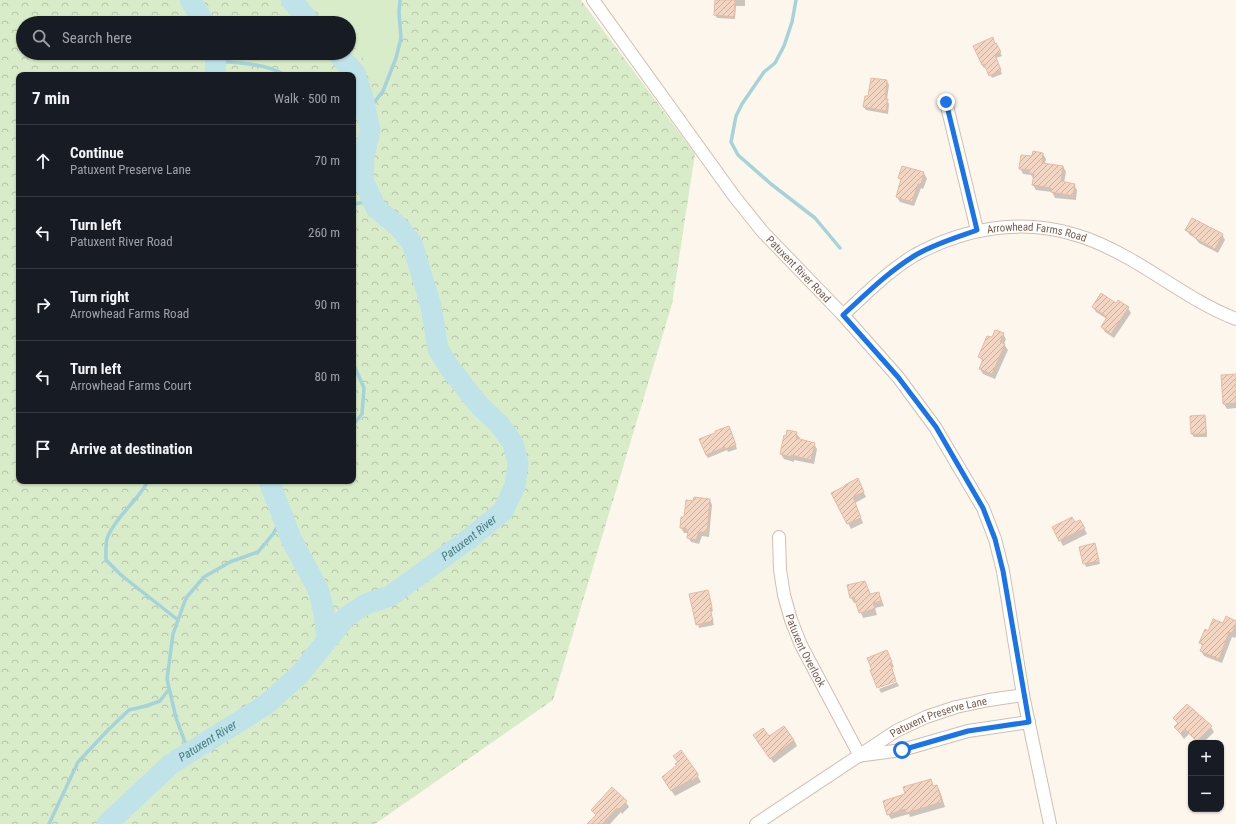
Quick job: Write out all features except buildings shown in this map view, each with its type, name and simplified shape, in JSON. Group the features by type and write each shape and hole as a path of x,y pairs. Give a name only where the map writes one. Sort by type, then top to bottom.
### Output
{"street":[{"name":"Patuxent River Road","path":"593,0 734,196 757,225 843,315 898,377 936,427 983,508 995,539 1003,571 1023,695 1050,824"},
{"path":"946,102 977,230"},
{"name":"Arrowhead Farms Road","path":"843,315 890,272 915,256 942,242 977,230 1003,227 1026,227 1050,229 1076,234 1099,244 1129,259 1215,311 1236,319"},
{"name":"Patuxent Overlook","path":"779,537 780,570 784,595 791,620 802,645 860,756"},
{"name":"Patuxent Preserve Lane","path":"756,824 896,731 926,717 956,707 1023,695"},
{"name":"Patuxent Preserve Lane","path":"860,756 902,750 968,731 1029,722"}],"green space":[{"path":"0,0 581,0 695,154 672,304 553,700 375,824 0,824"},
{"path":"306,0 400,0 401,33 399,50 383,91 356,49 356,16 323,16"}],"waterway":[{"path":"190,0 200,16"},
{"name":"Patuxent River","path":"291,0 305,16"},
{"path":"366,113 383,91 396,58 401,38 399,13 400,0"},
{"path":"796,0 792,22 784,46 775,63 764,72 742,104 736,116 731,142 738,155 771,184 815,218 840,248"},
{"path":"215,72 216,60"},
{"name":"Patuxent River","path":"343,60 354,72"},
{"path":"215,61 260,66 279,72"},
{"name":"Patuxent River","path":"107,824 171,764 267,704 300,674 346,617 366,604 390,596 469,539 503,511 515,486 518,463 513,443 499,424 479,405 449,367 438,349 431,306 412,243 399,227 376,208 363,180 364,156 370,130 363,98 356,76"},
{"path":"356,204 373,201"},
{"path":"356,370 364,388 362,414 356,421"},
{"path":"146,484 112,528 106,541 106,560 121,575 178,620"},
{"path":"270,484 292,541 318,589 324,612 327,639"},
{"path":"272,487 276,484"},
{"path":"189,753 176,718 167,679 173,634 186,598 204,577 230,562 258,552 273,534 283,517"},
{"path":"49,824 78,762 129,710 160,701 169,689"}],"route":[{"path":"902,750 968,731 998,725 1029,722 1023,695 1003,571 995,539 983,508 936,427 898,377 843,315 890,272 915,256 942,242 977,230 946,102"}]}
